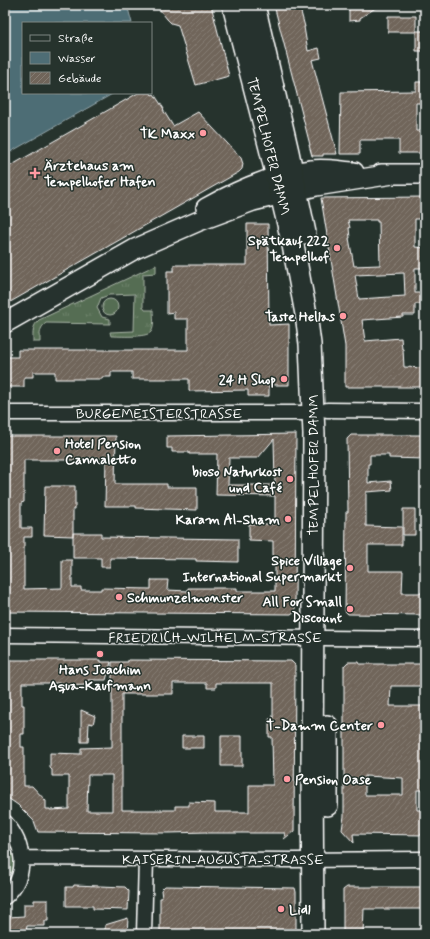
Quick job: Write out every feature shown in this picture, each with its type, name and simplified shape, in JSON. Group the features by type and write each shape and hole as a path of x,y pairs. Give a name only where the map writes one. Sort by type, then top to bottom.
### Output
{"main road":[{"name":"TEMPELHOFER DAMM","path":"233,5 287,184"},
{"name":"TEMPELHOFER DAMM","path":"254,5 287,184 294,251 306,314 310,350 321,411 320,860 325,934"},
{"name":"TEMPELHOFER DAMM","path":"313,934 320,860"}],"street":[{"path":"5,323 135,249 154,240 192,215 250,186 287,184 316,186 393,174 425,174"},
{"name":"BURGEMEISTERSTRASSE","path":"5,413 425,411"},
{"name":"FRIEDRICH-WILHELM-STRASSE","path":"5,635 425,639"},
{"path":"5,822 17,837 22,858 18,878 14,886 5,897"},
{"name":"KAISERIN-AUGUSTA-STRASSE","path":"22,858 320,860 425,859"},
{"path":"144,934 146,859"}],"green space":[{"path":"156,265 156,273 143,274 143,307 145,310 153,310 154,321 152,330 148,334 111,336 110,332 134,331 135,294 109,295 101,298 97,308 102,317 110,319 110,324 46,323 41,329 40,342 33,342 34,327 39,320"},
{"path":"110,299 117,304 118,307 113,314 110,315 103,310 102,307 107,300"},
{"path":"13,851 14,862 12,873 5,871 5,854"}],"water":[{"path":"5,5 127,5 132,22 22,22 22,94 112,94 5,155"}],"building":[{"path":"156,5 211,5 229,76 196,85 178,25 171,23"},
{"path":"274,5 299,5 305,27 308,51 319,48 321,58 312,60 337,154 312,156"},
{"path":"349,5 380,5 360,18 360,20 349,21"},
{"path":"388,16 416,16 416,32 388,32"},
{"path":"416,31 425,31 425,51 416,51"},
{"path":"416,82 425,82 425,103 416,103 416,131 425,131 425,153 399,153 399,140 360,140 360,154 340,154 341,92 416,91"},
{"path":"136,94 154,94 173,126 198,112 241,158 243,164 242,169 239,172 5,305 5,169"},
{"path":"425,197 425,219 415,219 415,247 425,248 425,268 415,268 415,293 425,293 425,304 415,304 415,315 362,320 365,341 401,338 404,367 425,368 425,387 345,387 345,346 321,198","holes":["348,220 377,220 377,222 379,222 380,265 354,266 349,238 350,228","404,273 405,296 359,299 355,275"]},
{"path":"247,224 268,224 269,325 289,324 289,385 269,385 269,396 248,396 248,390 189,391 189,379 132,379 132,372 111,372 111,377 102,377 102,379 55,379 55,372 33,372 33,377 24,377 24,387 5,387 5,357 18,357 18,350 188,350 188,319 174,319 174,312 167,313 167,271 174,271 174,265 247,265"},
{"path":"296,434 295,611 291,614 5,612 5,436 116,436 115,484 167,484 167,487 197,487 197,510 136,508 136,506 105,506 106,458 88,458 88,460 24,460 24,502 21,503 21,528 32,528 32,537 24,537 24,589 62,588 62,560 72,560 72,587 81,587 81,590 101,590 101,588 151,589 151,580 168,580 167,590 188,591 188,588 237,588 237,591 275,591 273,541 249,540 249,524 275,524 275,496 216,495 217,454 189,454 189,452 172,452 172,448 167,448 167,436","holes":["274,439 275,485 228,485 229,458 258,458"]},
{"path":"351,435 425,435 425,459 389,458 389,455 370,455 370,464 368,464 368,483 391,481 392,490 366,492 366,526 402,527 402,545 368,545 368,571 403,571 402,593 425,593 425,615 348,614 345,611 346,512 348,512 347,439"},
{"path":"45,486 75,486 73,536 44,535"},
{"path":"403,509 415,509 415,535 403,535"},
{"path":"73,533 101,533 101,537 238,539 238,562 196,561 196,559 110,558 110,567 101,567 101,558 73,558"},
{"path":"5,660 101,660 101,662 111,662 106,680 88,680 88,685 60,686 60,683 22,683 24,734 21,734 21,747 24,747 24,786 32,786 46,801 46,809 50,810 69,809 69,776 52,776 52,770 50,768 50,753 81,754 81,748 112,747 112,662 128,662 128,660 291,661 295,665 294,831 284,839 285,833 38,832 34,821 18,805 5,796","holes":["173,683 207,683 207,688 216,688 216,683 273,683 273,719 269,719 269,737 272,737 273,785 249,785 249,812 215,812 215,803 189,802 189,806 175,806 175,810 122,810 122,694 173,694","88,775 112,775 112,811 87,811"]},
{"path":"348,662 358,662 359,664 425,664 425,686 391,686 390,706 425,706 425,790 417,790 417,810 425,810 425,835 353,834 354,843 342,830 344,816 344,666","holes":["365,776 403,778 403,795 365,795"]},
{"path":"81,710 95,716 93,724 89,723 88,742 81,742"},
{"path":"182,736 204,736 204,748 182,748"},
{"path":"221,736 242,736 242,766 221,766"},
{"path":"74,885 125,887 129,891 128,910 93,909 93,906 66,906 66,887 73,887"},
{"path":"165,886 295,888 296,934 160,934 160,898 162,898 161,890"},
{"path":"347,887 425,887 425,909 364,909 363,934 343,934 343,890"},
{"path":"34,900 48,900 48,921 45,921 45,926 27,926 26,932 23,932 23,934 5,934 5,922 8,922 8,917 24,916 24,904 34,904"},
{"path":"128,918 127,934 105,934 105,925"}],"place":[{"name":"TK Maxx","path":"203,133"},
{"name":"Ärztehaus am Tempelhofer Hafen","path":"35,173"},
{"name":"Spätkauf 222 Tempelhof","path":"337,248"},
{"name":"Taste Hellas","path":"343,316"},
{"name":"24 H Shop","path":"284,379"},
{"name":"Hotel Pension Cannaletto","path":"57,451"},
{"name":"bioso Naturkost und Café","path":"290,479"},
{"name":"Karam Al-Sham","path":"288,519"},
{"name":"Spice Village International Supermarkt","path":"350,568"},
{"name":"Schmunzelmonster","path":"119,597"},
{"name":"All For Small Discount","path":"350,609"},
{"name":"Hans Joachim Aqua-Kaufmann","path":"100,654"},
{"name":"T-Damm Center","path":"381,725"},
{"name":"Pension Oase","path":"287,779"},
{"name":"Lidl","path":"281,909"}]}
